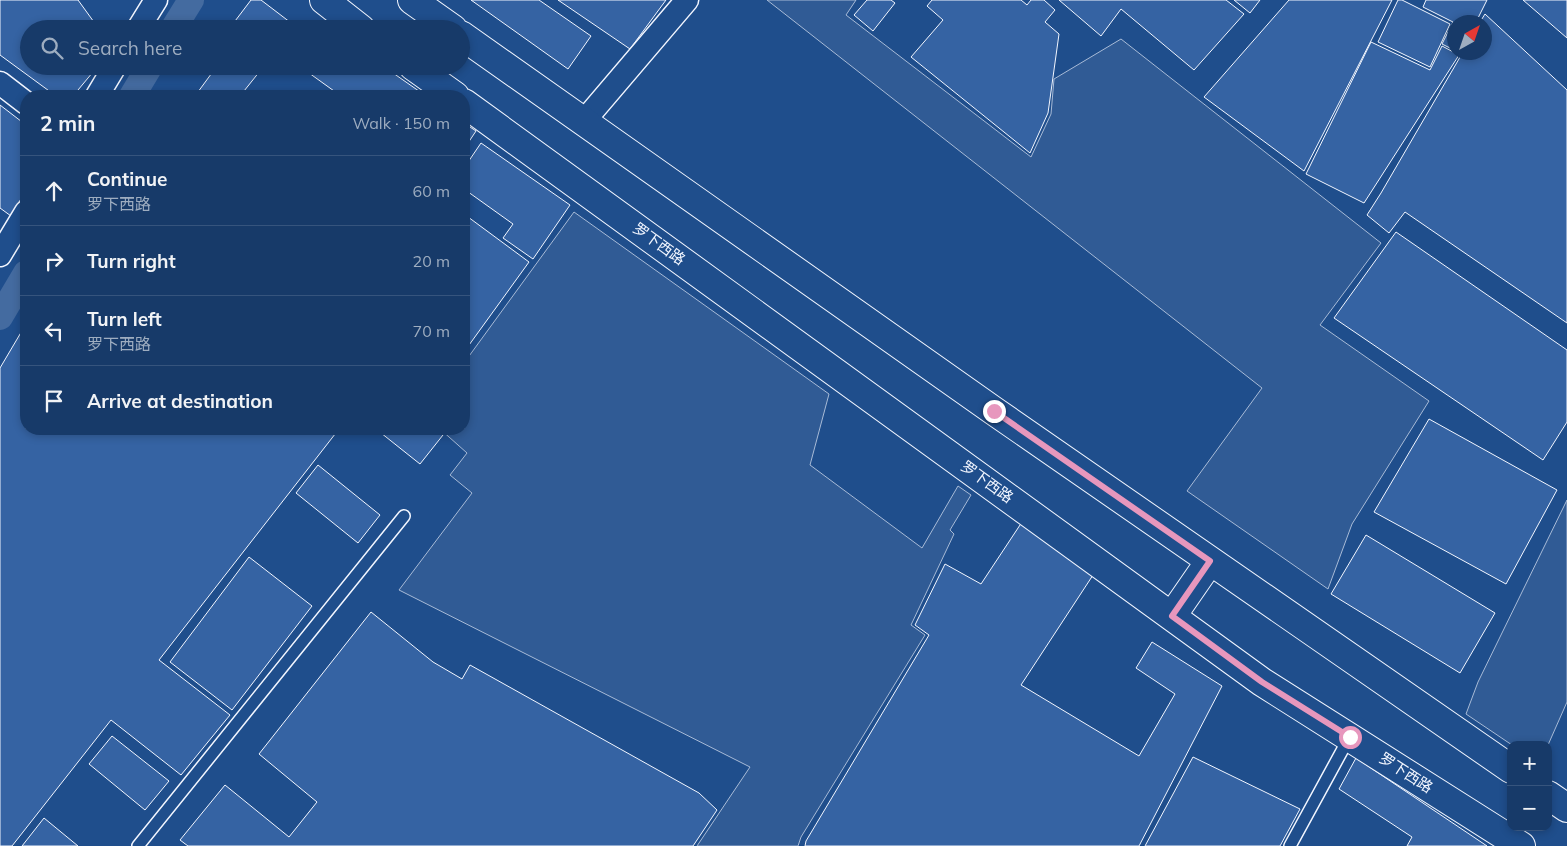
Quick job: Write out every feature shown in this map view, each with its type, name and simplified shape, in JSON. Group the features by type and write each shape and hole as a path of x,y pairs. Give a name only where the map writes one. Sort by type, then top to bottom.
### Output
{"main road":[{"path":"324,0 350,20"},
{"path":"412,0 440,20"},
{"path":"470,40 986,405 1507,766"},
{"path":"426,75 447,90"},
{"name":"罗下西路","path":"470,107 1262,682 1520,846"},
{"path":"1172,616 1210,561"},
{"path":"1552,799 1567,808"}],"street":[{"path":"144,20 156,0"},
{"path":"584,121 687,0"},
{"path":"101,90 110,75"},
{"path":"0,83 20,98"},
{"path":"0,255 20,222"}],"lane":[{"path":"138,846 404,516"},
{"path":"1290,846 1350,737"}],"shaded area":[{"path":"767,0 856,0 846,15 1031,157 1051,114 1054,79 1121,39 1381,243 1320,325 1429,401 1352,524 1328,589 1187,491 1262,388"},
{"path":"574,212 829,394 810,465 922,548 958,486 971,495 950,530 954,534 911,625 925,635 801,837 798,846 697,846 750,767 399,590 472,493 450,475 467,453 447,435 470,435 470,355"},
{"path":"1567,500 1567,702 1550,741 1507,742 1466,714 1478,682"}],"building":[{"path":"0,0 78,0 92,20 20,20 20,70 0,55"},
{"path":"251,0 261,0 287,20 236,20"},
{"path":"471,0 539,0 591,36 568,69"},
{"path":"558,0 666,0 630,49"},
{"path":"867,0 891,0 895,3 873,31 854,15"},
{"path":"932,0 1021,0 1027,5 1031,0 1044,0 1055,10 1045,22 1059,34 1048,113 1030,153 911,57 943,20 927,6"},
{"path":"1059,0 1226,0 1244,14 1194,70 1121,9 1101,36"},
{"path":"1234,0 1260,0 1250,13"},
{"path":"1289,0 1392,0 1304,171 1204,97"},
{"path":"1398,0 1402,0 1447,22 1447,30 1430,67 1378,42"},
{"path":"1426,0 1487,0 1480,15 1447,15 1447,19 1423,7"},
{"path":"1523,0 1567,0 1567,38"},
{"path":"1492,20 1567,90 1567,323 1405,212 1389,233 1367,215 1458,60 1492,60"},
{"path":"1447,34 1447,46 1442,44"},
{"path":"1371,42 1430,70 1442,46 1447,49 1447,60 1456,60 1364,203 1306,174"},
{"path":"27,75 90,75 78,90 48,90"},
{"path":"210,75 257,75 245,90 199,90"},
{"path":"312,75 396,75 417,90 333,90"},
{"path":"0,105 20,120 20,200 11,216 0,208"},
{"path":"470,127 476,131 470,140"},
{"path":"481,143 570,205 533,259 503,238 513,224 470,193 470,159"},
{"path":"470,218 529,262 470,344"},
{"path":"1396,232 1567,350 1567,422 1543,460 1334,318"},
{"path":"20,334 20,435 334,435 159,660 230,715 181,775 111,720 12,846 0,846 0,368"},
{"path":"1429,419 1557,490 1506,584 1374,512"},
{"path":"384,435 443,435 420,464"},
{"path":"318,465 380,515 358,543 296,493"},
{"path":"1022,522 1095,572 1021,685 1139,756 1175,694 1136,668 1152,642 1222,686 1139,846 805,846 806,841 929,635 915,625 945,564 981,584"},
{"path":"1366,535 1495,613 1460,673 1331,594"},
{"path":"249,557 312,606 232,710 170,662"},
{"path":"371,612 433,662 462,679 470,665 699,793 717,810 693,846 188,846 180,840 225,785 289,837 317,802 259,754"},
{"path":"112,736 169,781 145,810 89,764"},
{"path":"1193,757 1300,809 1280,846 1145,846"},
{"path":"1356,758 1487,846 1407,846 1412,837 1339,789"},
{"path":"44,818 78,846 22,846"}],"waterway":[{"path":"179,20 191,0"},
{"path":"136,90 145,75"},
{"path":"0,317 20,283"}],"route":[{"path":"994,411 1210,561 1172,616 1262,682 1350,737"}]}
